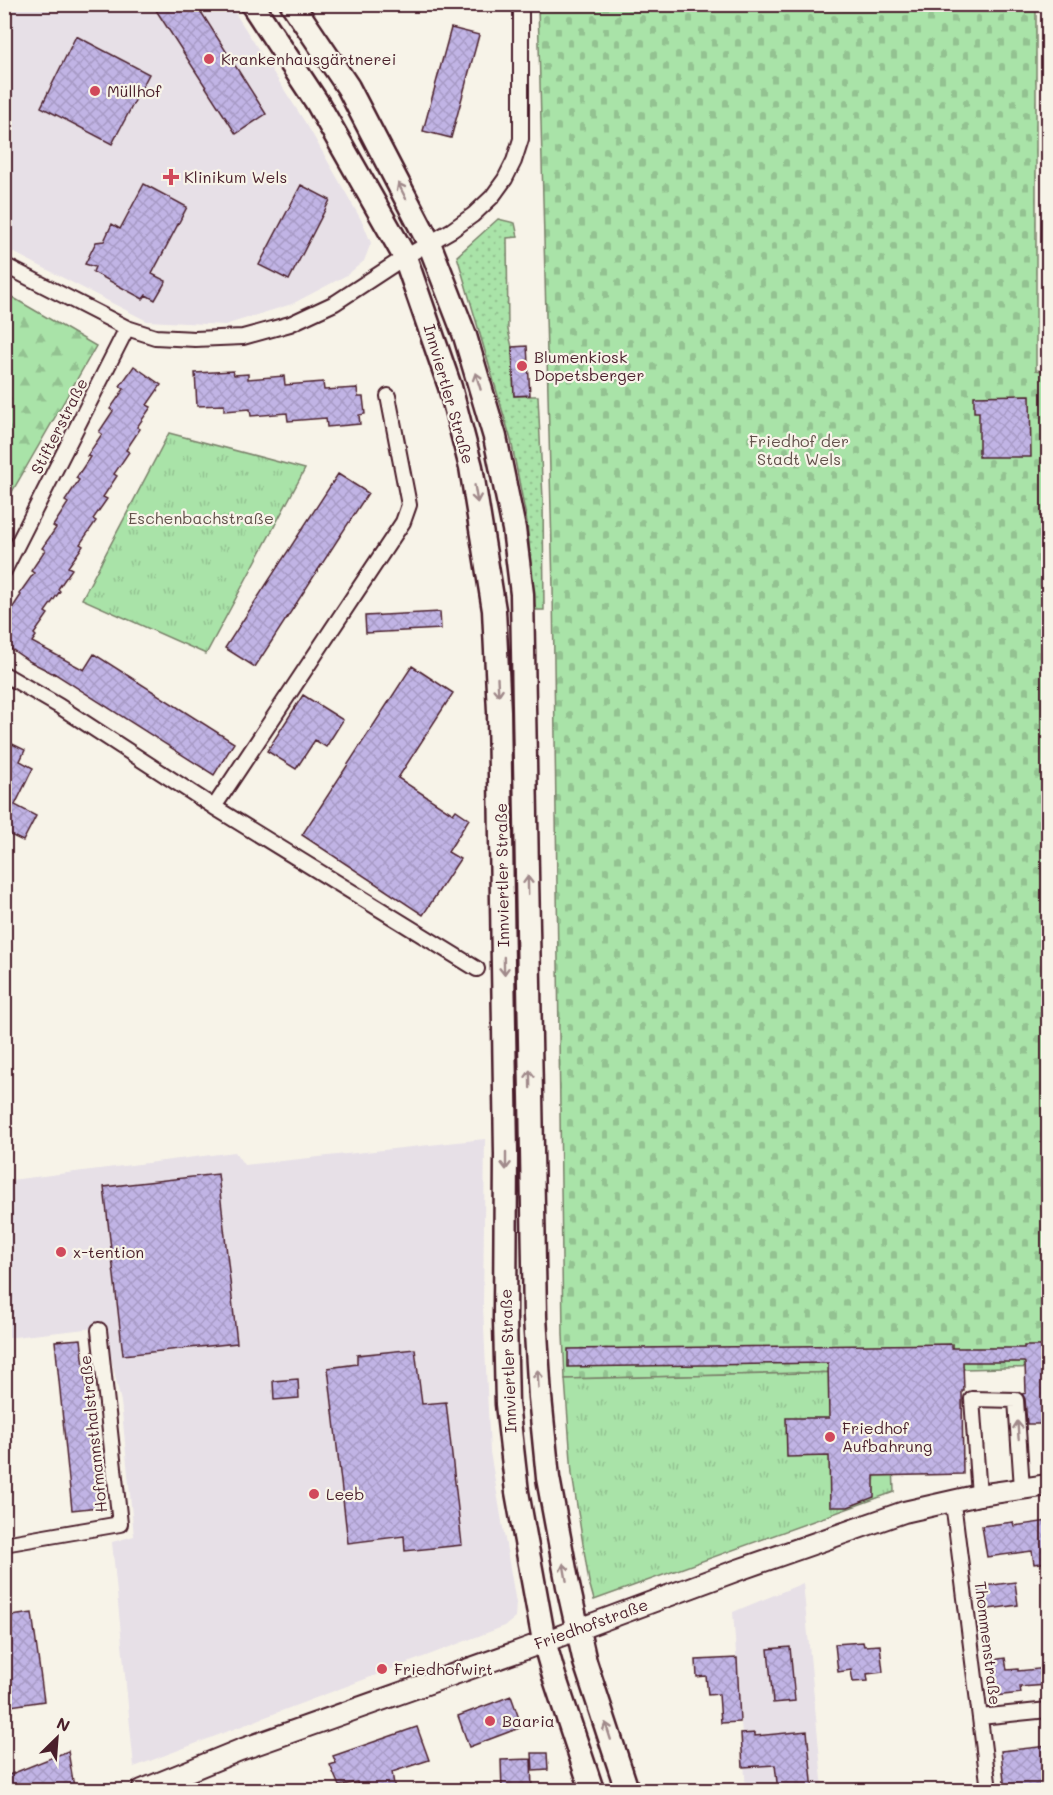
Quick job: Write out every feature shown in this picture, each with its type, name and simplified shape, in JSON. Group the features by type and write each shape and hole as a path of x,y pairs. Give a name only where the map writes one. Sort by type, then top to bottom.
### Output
{"main road":[{"name":"Innviertler Straße","path":"252,4 318,104 405,257 450,387 471,467 494,610 499,711 503,899 507,1404 517,1492 544,1641 592,1791"},
{"name":"Innviertler Straße","path":"292,4 348,87 429,243 465,336 495,437 514,529 522,594 535,1328 540,1397 549,1478 568,1586 585,1662 627,1791"}],"street":[{"path":"4,265 127,328 155,337 195,339 243,337 290,324 335,303 473,215 492,197 505,179 521,139 521,4"},
{"name":"Stifterstraße","path":"4,571 127,328"},
{"path":"214,807 403,522 409,505 388,396"},
{"path":"4,674 59,706 214,807 477,969"},
{"name":"Hofmannsthalstraße","path":"4,1544 120,1524 99,1330"},
{"path":"979,1495 972,1400 1016,1400 1022,1488"},
{"name":"Friedhofstraße","path":"142,1791 240,1750 904,1512 951,1500 1048,1485"},
{"name":"Thommenstraße","path":"951,1500 989,1791"},
{"path":"980,1717 1048,1710"}],"shaded area":[{"name":"Klinikum Wels","path":"4,5 230,5 310,130 363,223 371,243 364,261 347,275 292,304 225,325 147,321 5,248"},
{"name":"Leeb","path":"485,1139 483,1306 490,1452 516,1603 515,1618 505,1626 134,1767 112,1542 134,1536 121,1402 104,1327 5,1338 8,1200 11,1180 235,1152 244,1165"},
{"path":"803,1583 823,1790 746,1790 733,1612"}],"green space":[{"name":"Friedhof der Stadt Wels","path":"538,5 1036,5 1036,370 1048,372 1048,1367 565,1379 553,588"},
{"path":"498,219 515,223 518,237 507,238 508,330 512,347 514,396 538,396 543,499 544,610 535,610 527,522 511,440 457,256"},
{"path":"5,293 96,346 5,504"},
{"name":"Eschenbachstraße","path":"169,433 305,469 206,654 82,599"},
{"path":"890,1371 894,1492 594,1600 589,1582 572,1474 565,1379"}],"building":[{"name":"Krankenhausgärtnerei","path":"152,4 196,4 266,114 236,134"},
{"path":"451,28 479,35 451,138 423,131"},
{"name":"Müllhof","path":"76,36 149,74 112,144 41,107"},
{"path":"144,184 187,207 152,274 166,281 155,300 146,295 143,299 93,272 95,267 85,264 96,242 104,241 112,224 120,229"},
{"path":"301,185 330,200 289,280 259,265"},
{"path":"527,346 530,395 514,396 512,347"},
{"path":"134,366 161,385 147,405 151,407 137,427 140,429 126,450 129,452 114,474 117,476 103,497 107,499 93,519 96,521 80,544 83,546 68,567 72,569 45,612 48,614 34,634 36,636 32,642 84,670 94,654 234,743 214,775 54,673 29,661 4,644 4,625 10,618 7,616 34,573 31,571 45,550 42,548 56,528 53,526 68,503 65,501 79,480 76,478 102,434 99,432 113,411 110,409 124,389 120,386"},
{"path":"233,371 234,375 248,374 248,379 284,376 285,385 323,382 324,390 357,388 358,397 363,397 365,414 359,415 360,424 327,427 326,418 288,421 287,413 251,416 250,409 224,411 224,405 197,406 195,373"},
{"path":"1030,395 1031,457 979,457 979,412 974,412 974,396"},
{"path":"338,474 368,493 255,667 225,648"},
{"path":"440,612 441,629 366,633 365,616"},
{"path":"412,666 453,693 398,778 453,814 456,810 469,819 448,852 460,859 423,915 302,835"},
{"path":"303,695 343,720 326,747 315,740 296,769 267,751"},
{"path":"4,740 25,750 20,761 33,768 15,805 36,816 23,841 4,832"},
{"name":"x-tention","path":"218,1174 237,1343 123,1355 104,1187"},
{"path":"81,1339 99,1507 72,1510 55,1341"},
{"path":"952,1344 952,1348 1048,1346 1048,1362 1045,1362 1048,1424 1027,1424 1025,1399 1022,1394 1026,1393 1024,1362 963,1362 963,1474 874,1476 874,1497 848,1507 830,1507 829,1456 787,1457 786,1418 829,1418 828,1363 568,1367 568,1349"},
{"path":"415,1349 422,1404 446,1402 462,1545 405,1551 404,1536 348,1543 328,1368 357,1364 357,1355"},
{"path":"298,1379 299,1398 274,1400 273,1381"},
{"path":"1048,1521 1048,1562 1034,1564 1032,1551 987,1557 982,1526 1013,1522 1014,1526"},
{"path":"1015,1582 1018,1605 982,1610 978,1587"},
{"path":"32,1613 44,1701 11,1706 4,1656 4,1617"},
{"path":"863,1642 864,1646 880,1645 883,1672 867,1674 868,1681 853,1682 851,1670 838,1672 835,1644"},
{"path":"790,1647 795,1701 773,1703 768,1649"},
{"path":"737,1658 740,1722 721,1723 719,1694 708,1695 706,1676 697,1677 696,1660"},
{"path":"1005,1658 1007,1670 1048,1668 1048,1685 1020,1687 1021,1693 995,1696 992,1660"},
{"name":"Baaria","path":"511,1696 522,1727 469,1747 458,1716"},
{"path":"417,1727 429,1760 392,1772 395,1791 359,1791 357,1782 339,1786 330,1765 336,1763 333,1756"},
{"path":"807,1731 813,1791 778,1791 775,1765 743,1767 741,1734 755,1733 755,1736"},
{"path":"1048,1746 1048,1785 1005,1791 1001,1751"},
{"path":"68,1751 74,1787 64,1791 4,1791 4,1777"},
{"path":"532,1753 547,1753 548,1770 533,1771"},
{"path":"531,1759 532,1791 502,1791 501,1760"}],"place":[{"name":"Krankenhausgärtnerei","path":"209,59"},
{"name":"Müllhof","path":"95,91"},
{"name":"Klinikum Wels","path":"171,177"},
{"name":"Blumenkiosk Dopetsberger","path":"522,366"},
{"name":"x-tention","path":"61,1252"},
{"name":"Friedhof Aufbahrung","path":"830,1437"},
{"name":"Leeb","path":"314,1494"},
{"name":"Friedhofwirt","path":"382,1669"},
{"name":"Baaria","path":"490,1721"}]}
